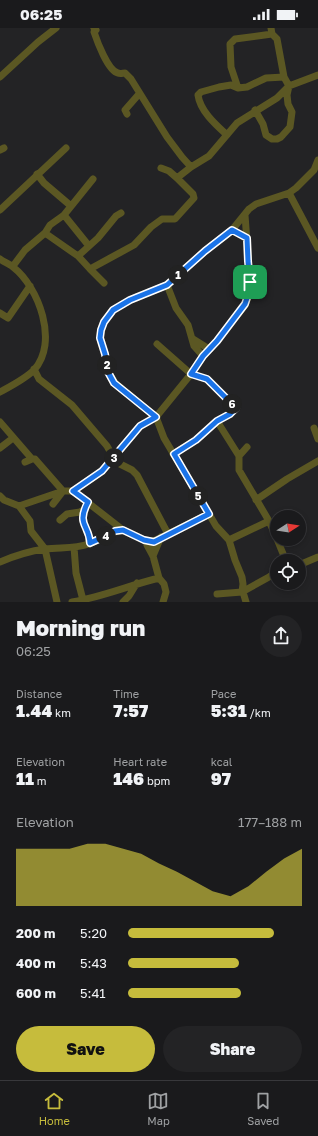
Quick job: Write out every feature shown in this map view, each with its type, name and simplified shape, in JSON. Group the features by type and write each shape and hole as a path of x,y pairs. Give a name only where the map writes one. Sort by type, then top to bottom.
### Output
{"street":[{"path":"0,77 38,42 56,28"},
{"path":"96,29 94,32 109,64 114,71 119,74 125,73 131,79 139,94 182,157 191,167"},
{"path":"238,88 231,67 230,44 235,39 271,31 277,39 284,77 289,86 287,95 288,104 292,112 290,127 281,137 272,139 266,134 263,124 255,110"},
{"path":"177,178 209,156 237,122 277,98 289,86 318,75"},
{"path":"227,135 216,125 207,113 198,99 198,95 207,90 225,86 231,85 234,88 247,87 266,78 284,77"},
{"path":"127,114 125,110 139,94"},
{"path":"0,210 66,148"},
{"path":"246,602 242,592 242,577 234,560 228,540 216,526 159,427 156,417 114,383 108,372 105,354 100,338 104,322 113,310 130,300 167,285 205,251 232,230 249,209 256,204 289,193 316,173 318,160"},
{"path":"90,269 134,245 150,227 162,219 175,219 194,198 169,170 161,168"},
{"path":"38,174 44,183 71,206"},
{"path":"13,266 25,250 45,233 50,225 64,215 93,179"},
{"path":"289,193 318,248"},
{"path":"78,256 98,238 116,216 121,213"},
{"path":"64,215 89,246"},
{"path":"1,501 19,506 63,491 73,491 102,471 140,426 156,417 245,304 250,282 245,215"},
{"path":"232,230 247,238"},
{"path":"45,233 78,256 104,283"},
{"path":"0,259 13,266 30,286 40,307 44,320 46,339 43,353 34,370 0,392"},
{"path":"167,285 176,308 188,325 194,346 203,356"},
{"path":"0,313 8,318 30,286"},
{"path":"193,339 209,349"},
{"path":"157,344 191,374 207,379 236,408 230,414 217,421 196,440 174,454"},
{"path":"34,370 39,379 72,405 107,446 116,462 132,470 137,475 165,536"},
{"path":"217,421 239,456 239,470 269,521 228,540"},
{"path":"0,422 32,459 37,461 63,491"},
{"path":"314,428 318,439"},
{"path":"0,448 13,438"},
{"path":"239,456 247,447"},
{"path":"25,462 32,459"},
{"path":"256,500 287,479 318,461"},
{"path":"53,504 63,491"},
{"path":"73,491 88,502 115,528 123,530 144,540 154,542"},
{"path":"88,502 84,510 82,520 89,534 90,543"},
{"path":"19,506 30,521 30,531 45,549 57,602"},
{"path":"60,520 67,514 84,510"},
{"path":"150,548 154,542 209,514"},
{"path":"0,562 45,549 74,547 90,543 108,535 115,528"},
{"path":"153,556 165,536"},
{"path":"144,540 150,548 160,578 164,584 166,592 163,602"},
{"path":"74,547 76,573 83,600"},
{"path":"306,562 318,557"},
{"path":"217,594 242,592 270,576"},
{"path":"72,602 137,583 160,578"},
{"path":"123,602 129,596 137,583"}],"route":[{"path":"232,230 247,238 250,282 245,304 217,341 203,356 191,374 207,379 236,408 230,414 217,421 196,440 174,454 209,514 154,542 144,540 123,530 115,531 90,543 90,536 82,520 84,510 88,502 73,491 94,478 102,471 140,426 156,417 114,383 108,372 105,354 100,338 104,322 113,310 130,300 167,285 205,251 232,230"}]}
